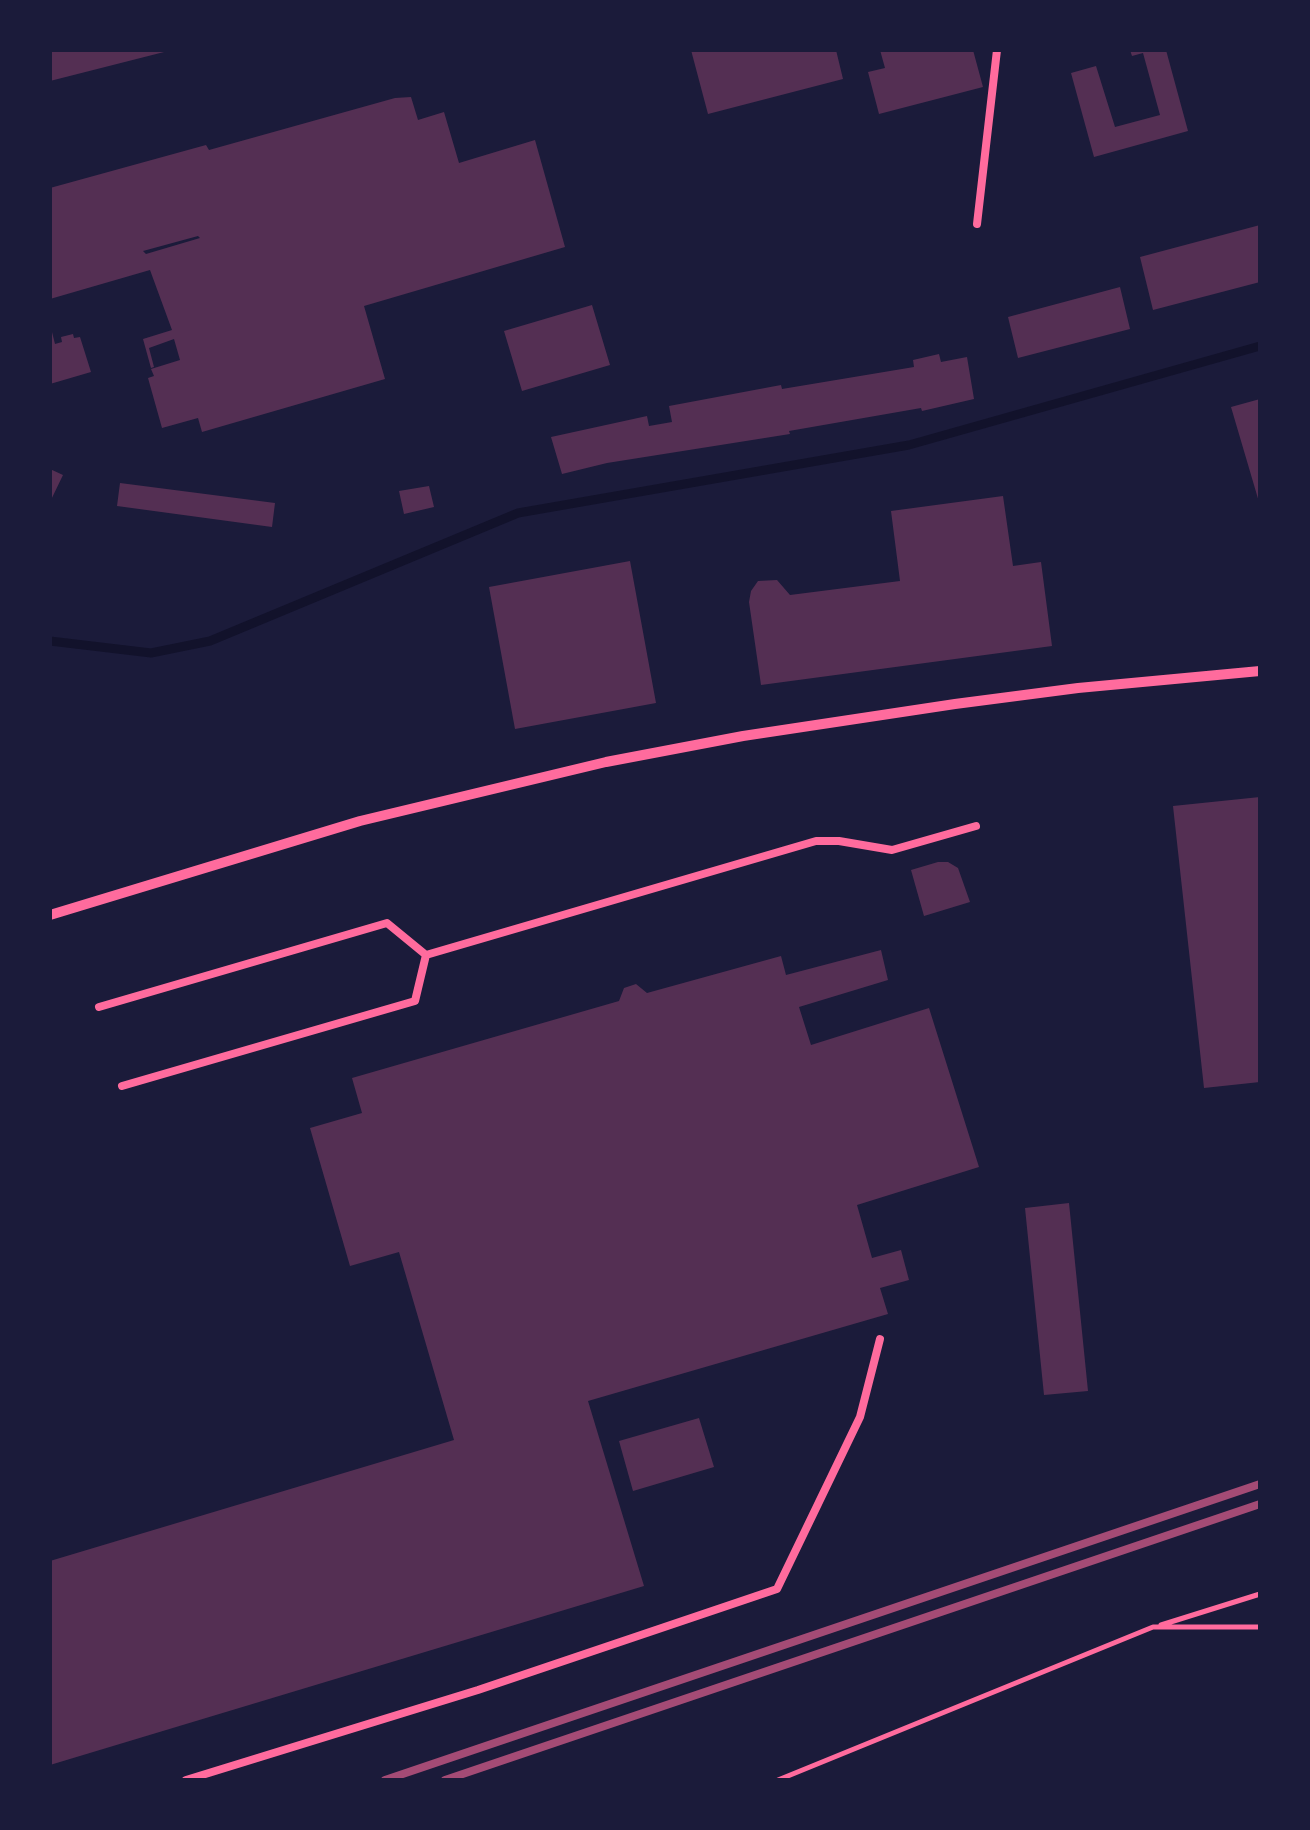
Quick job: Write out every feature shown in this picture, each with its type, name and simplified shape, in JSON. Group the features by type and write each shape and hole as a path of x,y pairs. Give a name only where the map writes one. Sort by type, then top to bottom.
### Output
{"street":[{"path":"50,915 343,826 606,762 742,736 955,704 1260,671"}],"lane":[{"path":"977,224 997,50"},
{"path":"426,954 816,841 892,850 976,826"},
{"path":"99,1007 387,923 426,954"},
{"path":"122,1086 415,1001 426,954"},
{"path":"186,1780 478,1690 776,1589 860,1417 880,1339"}],"path":[{"path":"778,1780 1153,1627 1260,1594"},
{"path":"1153,1627 1260,1627"}],"building":[{"path":"50,50 168,50 168,51 50,81"},
{"path":"691,50 836,50 843,79 708,114"},
{"path":"880,50 973,50 983,87 879,114 868,72 885,68"},
{"path":"1130,50 1166,50 1188,131 1094,157 1071,73 1096,66 1115,127 1160,115 1143,53 1132,56"},
{"path":"411,97 418,120 444,112 459,163 535,140 565,247 364,306 385,379 202,432 198,418 162,428 148,378 154,376 151,369 180,360 174,339 149,348 154,367 151,368 143,339 172,330 150,270 50,299 50,188 206,145 209,150 395,98","holes":["198,236 146,254 143,251"]},
{"path":"1260,225 1260,282 1153,310 1140,257"},
{"path":"1120,287 1130,329 1018,358 1008,317"},
{"path":"592,305 610,365 522,391 504,331"},
{"path":"51,328 55,344 62,342 61,337 80,337 91,372 50,384"},
{"path":"939,354 941,362 967,357 974,399 562,474 551,437 647,416 649,426 672,422 669,406 781,385 782,389 914,367 913,360"},
{"path":"1260,399 1260,502 1259,502 1231,407"},
{"path":"50,469 63,475 50,502"},
{"path":"120,483 275,503 272,527 117,506"},
{"path":"429,486 434,507 404,514 399,491"},
{"path":"1003,496 1013,566 1041,562 1052,646 761,685 749,602 758,581 777,580 790,595 900,581 891,511"},
{"path":"630,561 656,703 515,729 489,587"},
{"path":"1260,797 1260,1082 1204,1088 1173,806"},
{"path":"938,862 958,868 970,902 924,916 911,870"},
{"path":"881,950 888,980 799,1007 811,1045 929,1008 979,1167 857,1205 872,1258 901,1250 909,1280 880,1288 888,1314 588,1401 644,1586 50,1765 50,1561 454,1440 399,1252 350,1266 310,1128 362,1113 352,1078 619,1001 624,988 636,984 647,993 781,956 786,975"},
{"path":"1069,1203 1088,1391 1044,1395 1025,1208"},
{"path":"699,1418 714,1467 633,1491 619,1441"}],"waterway":[{"path":"50,641 151,653 210,641 518,513 909,445 1260,346"}],"railway":[{"path":"385,1780 1260,1484"},
{"path":"445,1780 1260,1504"}]}
